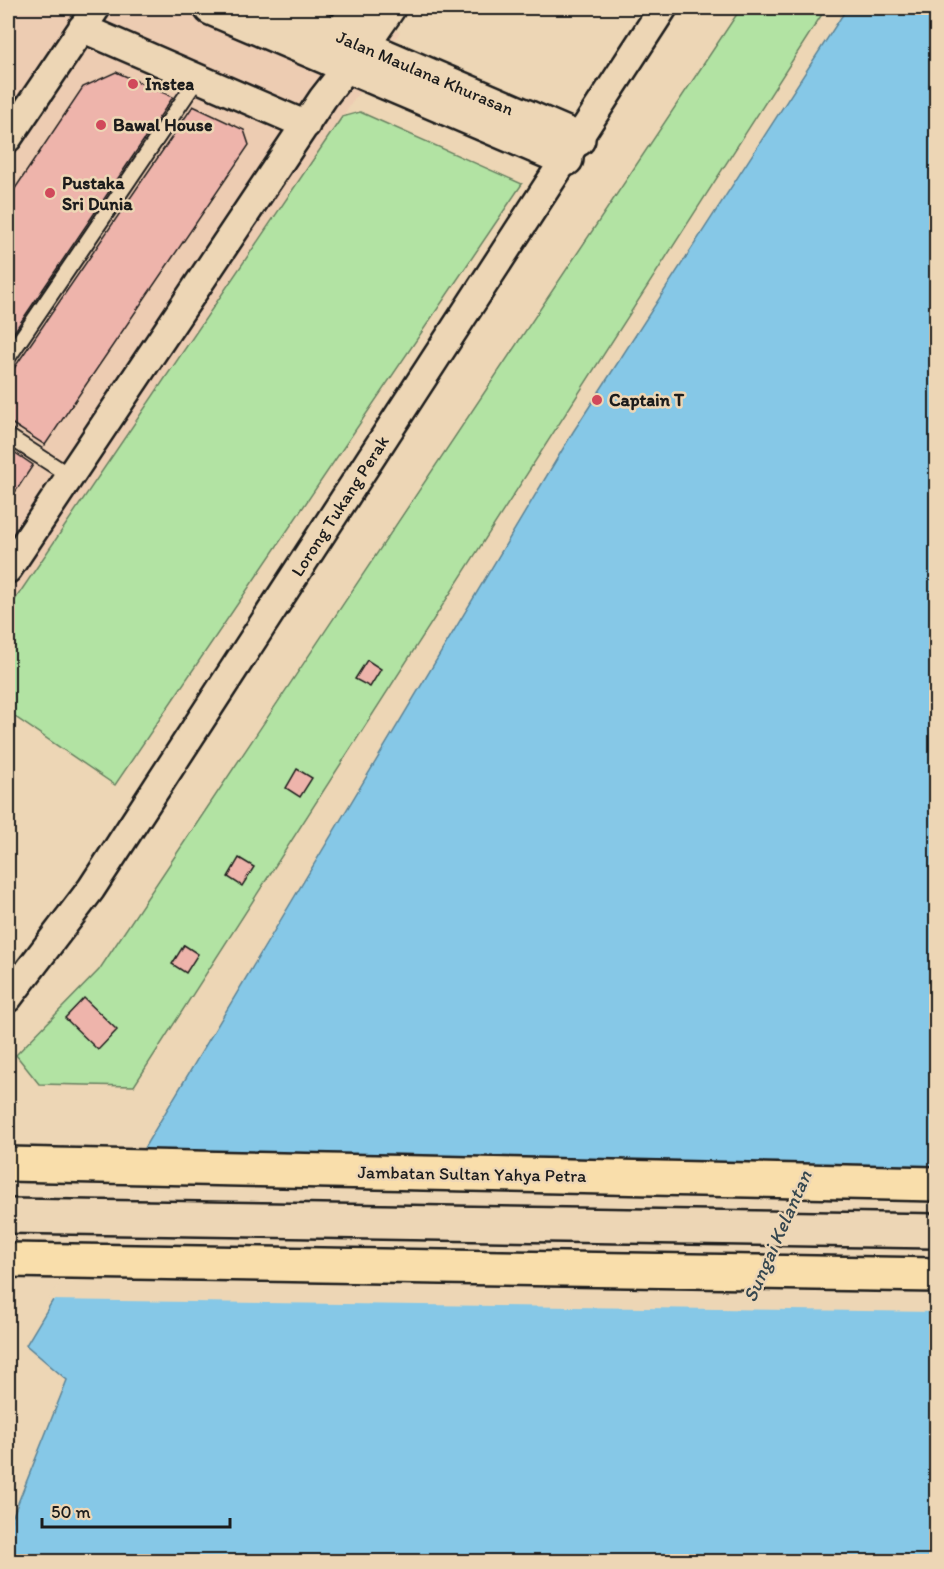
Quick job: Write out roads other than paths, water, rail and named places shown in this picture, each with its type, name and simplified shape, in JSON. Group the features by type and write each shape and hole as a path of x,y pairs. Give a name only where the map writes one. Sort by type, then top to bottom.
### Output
{"highway":[{"name":"Jambatan Sultan Yahya Petra","path":"8,1164 936,1184"},
{"path":"8,1260 936,1275"}],"main road":[{"path":"211,8 344,51"},
{"name":"Jalan Maulana Khurasan","path":"272,8 344,51 572,149"},
{"path":"344,51 359,8"},
{"path":"344,51 388,8"},
{"path":"8,1216 936,1232"}],"street":[{"name":"Lorong Tukang Perak","path":"8,998 92,889 663,8"},
{"path":"8,138 89,18 198,78 306,124"},
{"path":"8,569 323,98 344,51"}],"lane":[{"path":"8,358 198,78"},
{"path":"8,436 70,476"}],"water":[{"name":"Sungai Kelantan","path":"847,8 936,8 936,1561 8,1562 8,1528 67,1380 26,1345 573,432"}],"place":[{"name":"Instea","path":"133,84"},
{"name":"Bawal House","path":"101,125"},
{"name":"Pustaka Sri Dunia","path":"50,193"},
{"name":"Captain T","path":"597,400"}]}
